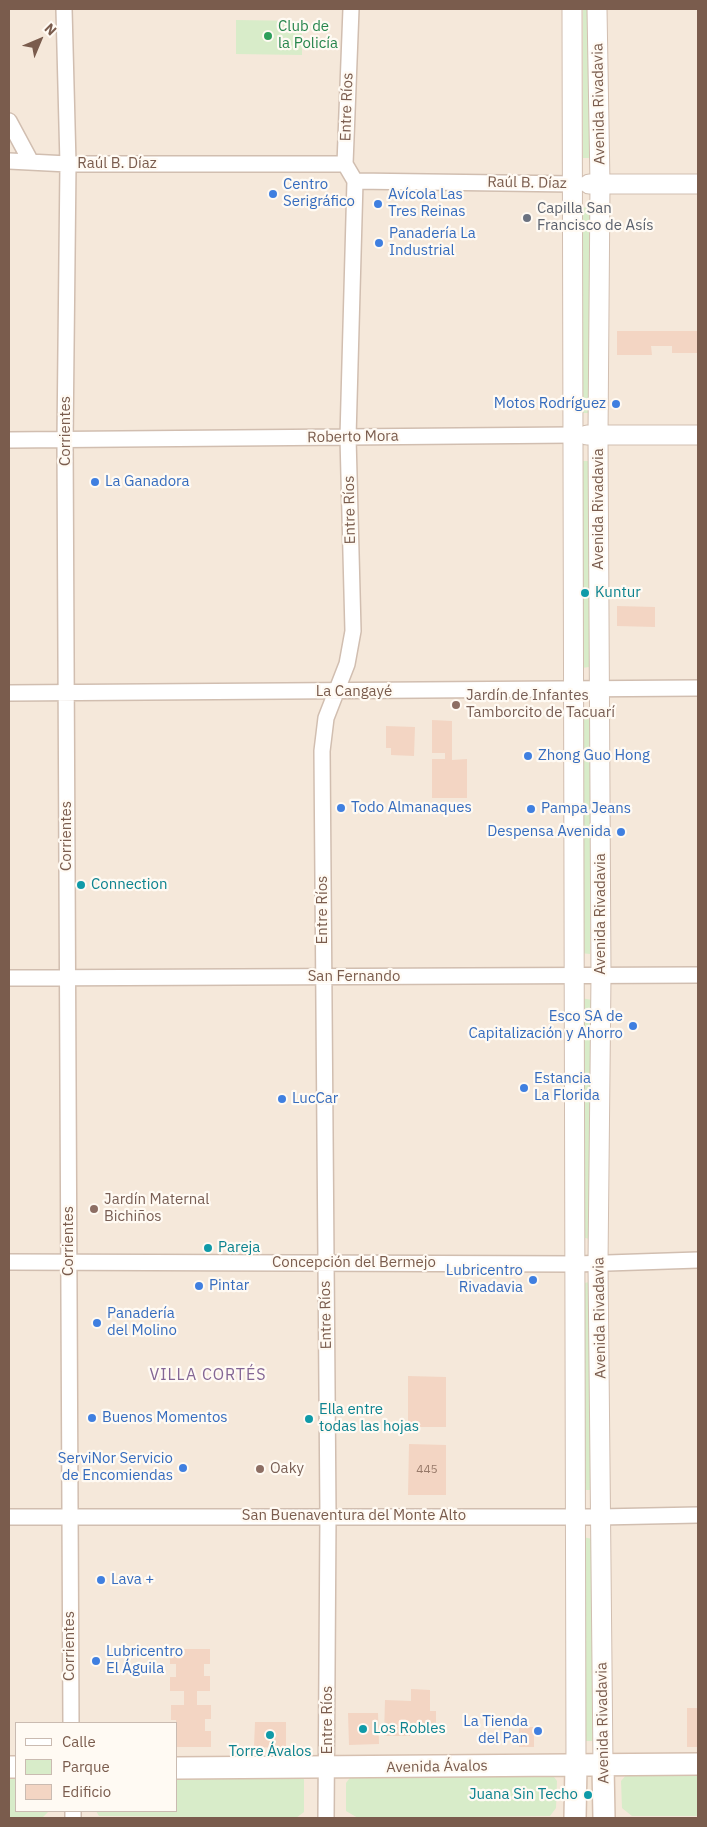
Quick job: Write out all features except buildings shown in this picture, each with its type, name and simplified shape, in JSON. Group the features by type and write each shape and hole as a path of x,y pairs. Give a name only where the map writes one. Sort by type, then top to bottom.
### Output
{"main road":[{"name":"Avenida Ávalos","path":"178,1768 698,1764"},
{"name":"Avenida Rivadavia","path":"574,1818 576,1766"},
{"name":"Avenida Rivadavia","path":"603,1766 604,1818"}],"street":[{"name":"Corrientes","path":"64,9 68,164 65,440 71,1722"},
{"name":"Entre Ríos","path":"326,1818 328,1768 328,1516 322,751 326,718 334,692 347,664 353,632 348,437 355,181 345,164 351,9"},
{"name":"Avenida Rivadavia","path":"572,9 572,690 576,1264 576,1766"},
{"name":"Avenida Rivadavia","path":"597,9 600,184 598,435 601,976 598,1263 603,1766"},
{"path":"9,121 32,162"},
{"name":"Raúl B. Díaz","path":"9,161 68,164 345,164"},
{"name":"Raúl B. Díaz","path":"355,181 698,184"},
{"name":"Roberto Mora","path":"9,440 572,435 698,436"},
{"name":"La Cangayé","path":"9,693 698,688"},
{"name":"San Fernando","path":"9,978 698,976"},
{"name":"Concepción del Bermejo","path":"9,1262 576,1264 698,1260"},
{"name":"San Buenaventura del Monte Alto","path":"9,1517 600,1517 698,1515"}],"shaded area":[{"path":"9,9 698,9 698,1818 9,1818"}],"green space":[{"path":"583,9 590,9 590,158 583,158"},
{"path":"236,20 302,21 302,55 236,54"},
{"path":"581,207 590,208 589,413 581,413"},
{"path":"580,461 590,461 589,667 582,668"},
{"path":"592,719 590,954 580,953 579,720"},
{"path":"581,998 592,1000 589,1239 582,1237"},
{"path":"590,1282 595,1490 584,1490 584,1283"},
{"path":"582,1537 593,1539 597,1741 582,1741"},
{"path":"698,1772 698,1816 632,1816 622,1808 621,1781 628,1773"},
{"path":"9,1773 15,1773 15,1812 48,1812 43,1817 9,1818"},
{"path":"551,1773 557,1781 556,1808 550,1816 358,1818 346,1811 346,1783 352,1775"},
{"path":"178,1774 296,1775 304,1779 304,1812 296,1818 99,1816 97,1812 178,1812"}],"place":[{"name":"Club de la Policía","path":"268,36"},
{"name":"Centro Serigráfico","path":"273,194"},
{"name":"Avícola Las Tres Reinas","path":"378,204"},
{"name":"Capilla San Francisco de Asís","path":"527,218"},
{"name":"Panadería La Industrial","path":"379,243"},
{"name":"Motos Rodríguez","path":"616,404"},
{"name":"La Ganadora","path":"95,482"},
{"name":"Kuntur","path":"585,593"},
{"name":"Jardín de Infantes Tamborcito de Tacuarí","path":"456,705"},
{"name":"Zhong Guo Hong","path":"528,756"},
{"name":"Todo Almanaques","path":"341,808"},
{"name":"Pampa Jeans","path":"531,809"},
{"name":"Despensa Avenida","path":"621,832"},
{"name":"Connection","path":"81,885"},
{"name":"Esco SA de Capitalización y Ahorro","path":"633,1026"},
{"name":"Estancia La Florida","path":"524,1088"},
{"name":"LucCar","path":"282,1099"},
{"name":"Jardín Maternal Bichiños","path":"94,1209"},
{"name":"Pareja","path":"208,1248"},
{"name":"Lubricentro Rivadavia","path":"533,1280"},
{"name":"Pintar","path":"199,1286"},
{"name":"Panadería del Molino","path":"97,1323"},
{"name":"Buenos Momentos","path":"92,1418"},
{"name":"Ella entre todas las hojas","path":"309,1419"},
{"name":"ServiNor Servicio de Encomiendas","path":"183,1468"},
{"name":"Oaky","path":"260,1469"},
{"name":"Lava +","path":"101,1580"},
{"name":"Lubricentro El Águila","path":"96,1661"},
{"name":"Los Robles","path":"363,1729"},
{"name":"La Tienda del Pan","path":"538,1731"},
{"name":"Torre Ávalos","path":"270,1735"},
{"name":"Juana Sin Techo","path":"588,1795"}],"district":[{"name":"VILLA CORTÉS","path":"208,1375"}]}
